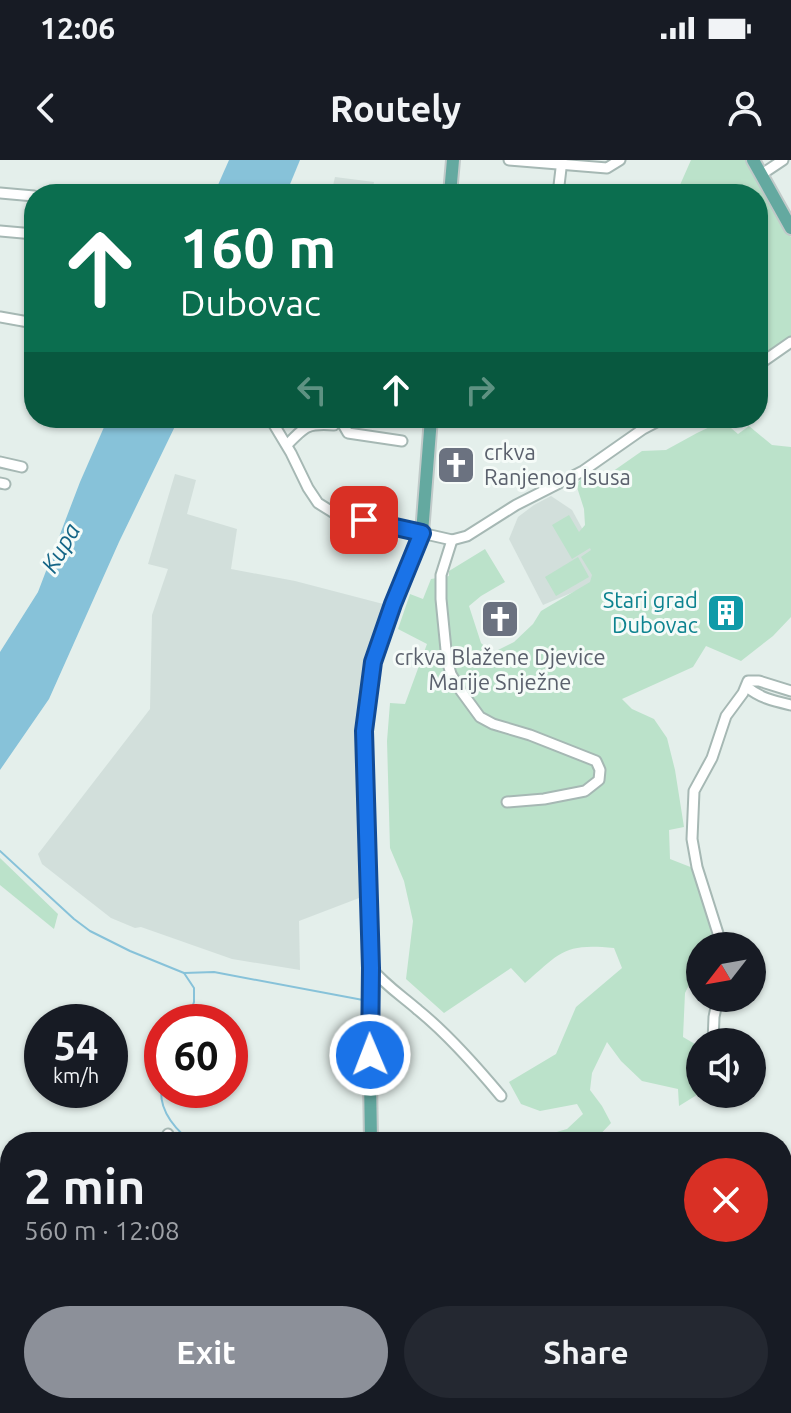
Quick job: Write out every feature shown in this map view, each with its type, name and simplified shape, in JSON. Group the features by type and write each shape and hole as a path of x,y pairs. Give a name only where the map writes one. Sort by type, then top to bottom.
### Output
{"main road":[{"path":"451,184 453,160"},
{"path":"753,160 767,184"},
{"path":"768,185 791,228"},
{"path":"371,1132 371,968 364,751 373,662 422,533 430,428"}],"street":[{"path":"509,160 607,168 620,160"},
{"path":"762,174 783,160"},
{"path":"559,184 561,162"},
{"path":"0,193 24,195"},
{"path":"0,231 24,233"},
{"path":"0,317 24,321"},
{"path":"768,358 791,342"},
{"path":"276,428 318,503 334,513 452,540 467,536 516,505 583,471 645,428"},
{"path":"287,445 302,428"},
{"path":"345,428 348,433 402,441"},
{"path":"0,462 22,467"},
{"path":"452,540 441,575 441,599 447,660 461,691 480,717 596,761 600,770 599,780 585,791 507,802"},
{"path":"718,932 697,867 692,839 694,791 712,758 726,716 747,684 759,681 791,691"},
{"path":"747,684 767,700 791,705"},
{"path":"371,968 383,983 419,1010 473,1063 501,1096"}],"shaded area":[{"path":"335,177 374,182 374,184 333,184"},
{"path":"175,474 196,480 187,514 237,529 231,569 295,581 387,605 368,660 367,895 299,921 300,970 232,959 111,918 42,864 38,854 150,709 152,615 168,569 148,564"},
{"path":"551,496 572,510 600,561 599,581 543,605 509,539 518,517"}],"green space":[{"path":"691,160 746,160 760,184 680,184"},
{"path":"768,198 791,237 791,338 768,353"},
{"path":"708,428 731,428 738,434 751,428 772,445 791,447 791,617 741,661 706,646 693,667 622,699 632,709 654,719 667,738 684,827 669,830 670,859 693,868 710,927 711,932 686,932 683,1037 686,1039 686,1102 679,1106 678,1089 642,1081 607,1042 592,1073 590,1090 611,1123 602,1132 557,1132 567,1129 583,1114 577,1104 540,1111 521,1104 509,1082 556,1054 576,1007 622,968 614,948 573,949 556,957 525,983 511,968 444,1013 406,979 413,921 404,881 390,848 387,741 390,703 405,704 427,644 398,629 410,594 423,599 431,579 449,576 449,571 485,549 505,582 469,606 481,643 492,653 514,642 533,624 541,611 590,582 592,575 581,557 590,548 572,559 552,525 569,515 579,532 585,525 584,509 576,484 586,475 599,481 642,451 666,450"},
{"path":"578,557 589,577 556,596 545,577"},
{"path":"0,858 58,914 54,929 0,885"}],"water":[{"path":"229,160 300,160 290,184 218,184"},
{"name":"Kupa","path":"104,428 174,428 49,699 0,770 0,652 38,592"}],"waterway":[{"path":"0,851 90,931 184,973 194,988 193,1004"},
{"path":"184,973 214,972 363,1000"},
{"path":"164,1108 180,1132"}],"place":[{"name":"crkva Ranjenog Isusa","path":"456,465"},
{"name":"Stari grad Dubovac","path":"726,613"},
{"name":"crkva Blažene Djevice Marije Snježne","path":"500,619"}],"route":[{"path":"364,520 422,533 373,662 364,731 371,968 370,1055"}]}
